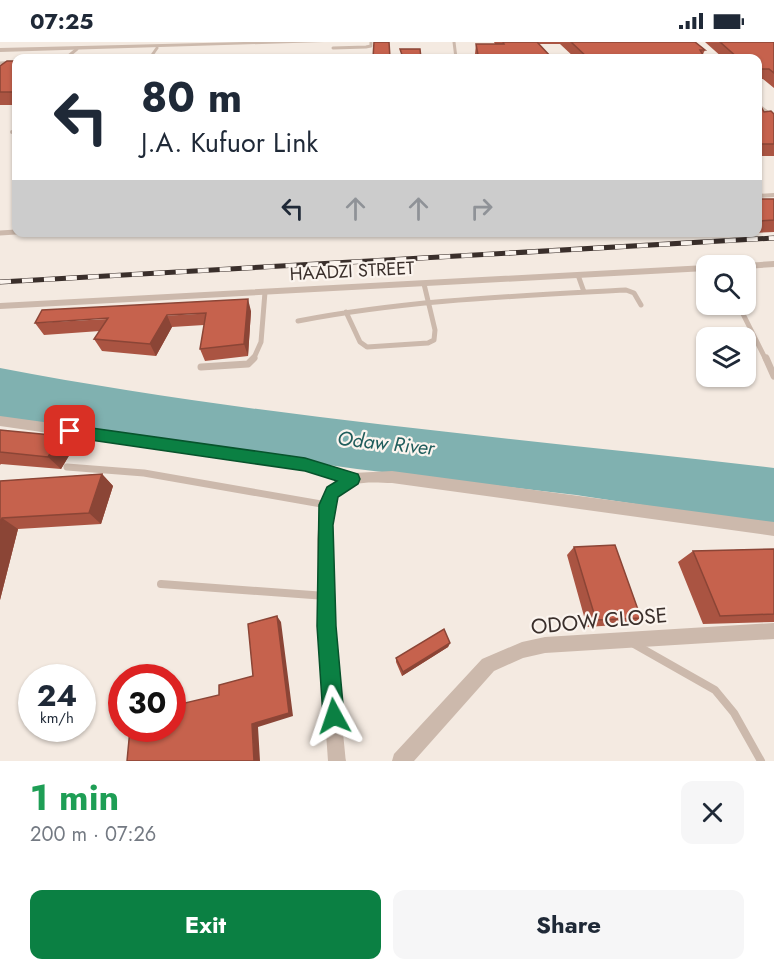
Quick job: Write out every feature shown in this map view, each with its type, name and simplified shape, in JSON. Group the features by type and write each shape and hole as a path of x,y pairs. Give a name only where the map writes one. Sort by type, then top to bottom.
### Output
{"street":[{"path":"0,50 17,42 29,49"},
{"path":"0,50 157,48 321,42"},
{"path":"756,265 774,264"},
{"name":"HAADZI STREET","path":"0,306 696,269"},
{"path":"0,421 305,464 352,479 393,477 774,529"},
{"path":"337,761 327,596 327,505 332,492 352,479"},
{"name":"ODOW CLOSE","path":"401,761 488,665 522,650 546,645 774,631"}],"lane":[{"path":"333,48 366,47 371,46 371,42"},
{"path":"153,54 157,48"},
{"path":"71,54 77,49"},
{"path":"763,113 774,126"},
{"path":"578,275 584,292"},
{"path":"346,312 360,342 367,346 428,343 435,340 435,330 424,284"},
{"path":"298,321 428,301 626,290 634,293 641,305"},
{"path":"201,367 248,364 253,361 259,351 265,292"},
{"path":"745,315 774,376"},
{"path":"66,467 144,473 327,505"},
{"path":"160,584 327,596"},
{"path":"629,640 715,690 734,713 761,761"}],"water":[{"name":"Odaw River","path":"0,368 96,385 289,413 774,468 774,525 576,495 357,469 0,419"}],"building":[{"path":"374,42 389,42 390,54 373,54"},
{"path":"503,42 537,42 548,54 478,54 476,44 504,44"},
{"path":"571,42 695,42 705,50 700,50 702,54 584,54"},
{"path":"720,42 774,42 774,73 769,69 762,69 762,54 734,54"},
{"path":"400,49 420,49 421,54 402,54"},
{"path":"7,61 12,61 12,92 0,92 0,66"},
{"path":"762,109 764,112 771,111 774,114 774,144 762,144"},
{"path":"762,199 774,199 774,220 762,221"},
{"path":"248,299 244,344 200,349 206,313 167,315 150,344 94,339 108,318 35,323 42,310"},
{"path":"0,430 61,436 48,457 0,452"},
{"path":"102,474 89,513 2,518 0,525 0,481"},
{"path":"615,545 641,618 596,620 574,547"},
{"path":"774,549 774,614 720,616 693,551"},
{"path":"277,616 289,713 252,724 254,761 127,761 129,742 186,742 186,703 219,695 219,685 253,676 248,624"},
{"path":"444,629 450,643 403,672 396,658"}],"railway":[{"path":"0,282 774,238"}],"route":[{"path":"70,431 305,464 352,479 332,492 327,505 325,525 327,626 334,716"}]}
